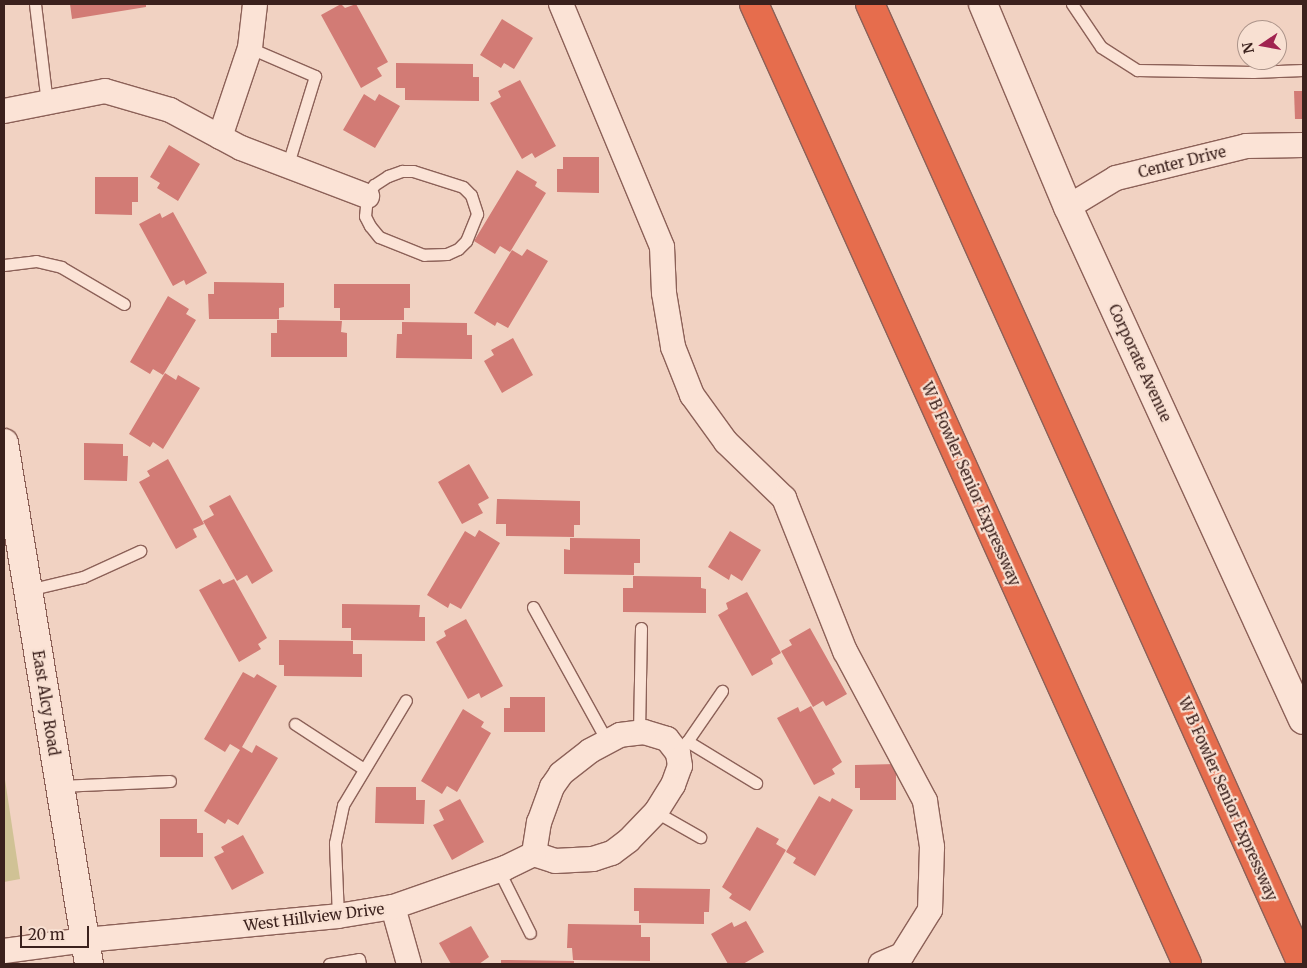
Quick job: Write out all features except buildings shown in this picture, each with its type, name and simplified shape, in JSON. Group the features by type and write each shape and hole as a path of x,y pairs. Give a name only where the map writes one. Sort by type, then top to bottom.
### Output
{"highway":[{"name":"W B Fowler Senior Expressway","path":"754,4 1187,964"},
{"name":"W B Fowler Senior Expressway","path":"870,4 1302,964"}],"street":[{"path":"220,137 250,48 255,4"},
{"path":"561,4 662,248 664,293 673,347 692,395 726,442 784,498 845,652 925,801 932,847 930,910 902,955 881,964"},
{"name":"Corporate Avenue","path":"983,4 1068,207 1303,720"},
{"path":"4,111 105,91 170,110 220,137 287,167 367,196"},
{"name":"Center Drive","path":"1068,207 1116,178 1246,146 1303,145"},
{"name":"East Alcy Road","path":"4,443 87,952"},
{"path":"639,732 683,747 680,766 673,786 656,812 629,840 612,853 576,861 555,860 534,854 539,822 552,787 561,774 574,762 607,740 620,735 639,732"},
{"name":"West Hillview Drive","path":"4,951 87,952 393,907 499,870 534,854"},
{"path":"393,907 408,964"}],"lane":[{"path":"35,4 47,103"},
{"path":"1072,4 1101,48 1137,70 1254,72 1303,70"},
{"path":"250,48 315,76 287,167"},
{"path":"413,171 463,187 471,195 477,214 466,241 458,249 447,254 424,255 379,237 365,216 367,196 374,185 388,176 413,171"},
{"path":"4,266 36,261 61,267 124,304"},
{"path":"28,590 83,578 140,551"},
{"path":"534,608 607,740"},
{"path":"639,732 641,628"},
{"path":"722,691 683,747 756,783"},
{"path":"338,916 334,843 342,805 406,700"},
{"path":"296,724 364,769"},
{"path":"60,786 170,781"},
{"path":"656,812 700,837"},
{"path":"499,870 530,933"},
{"path":"329,964 360,962"}],"shaded area":[{"path":"4,773 20,879 4,882"}]}
